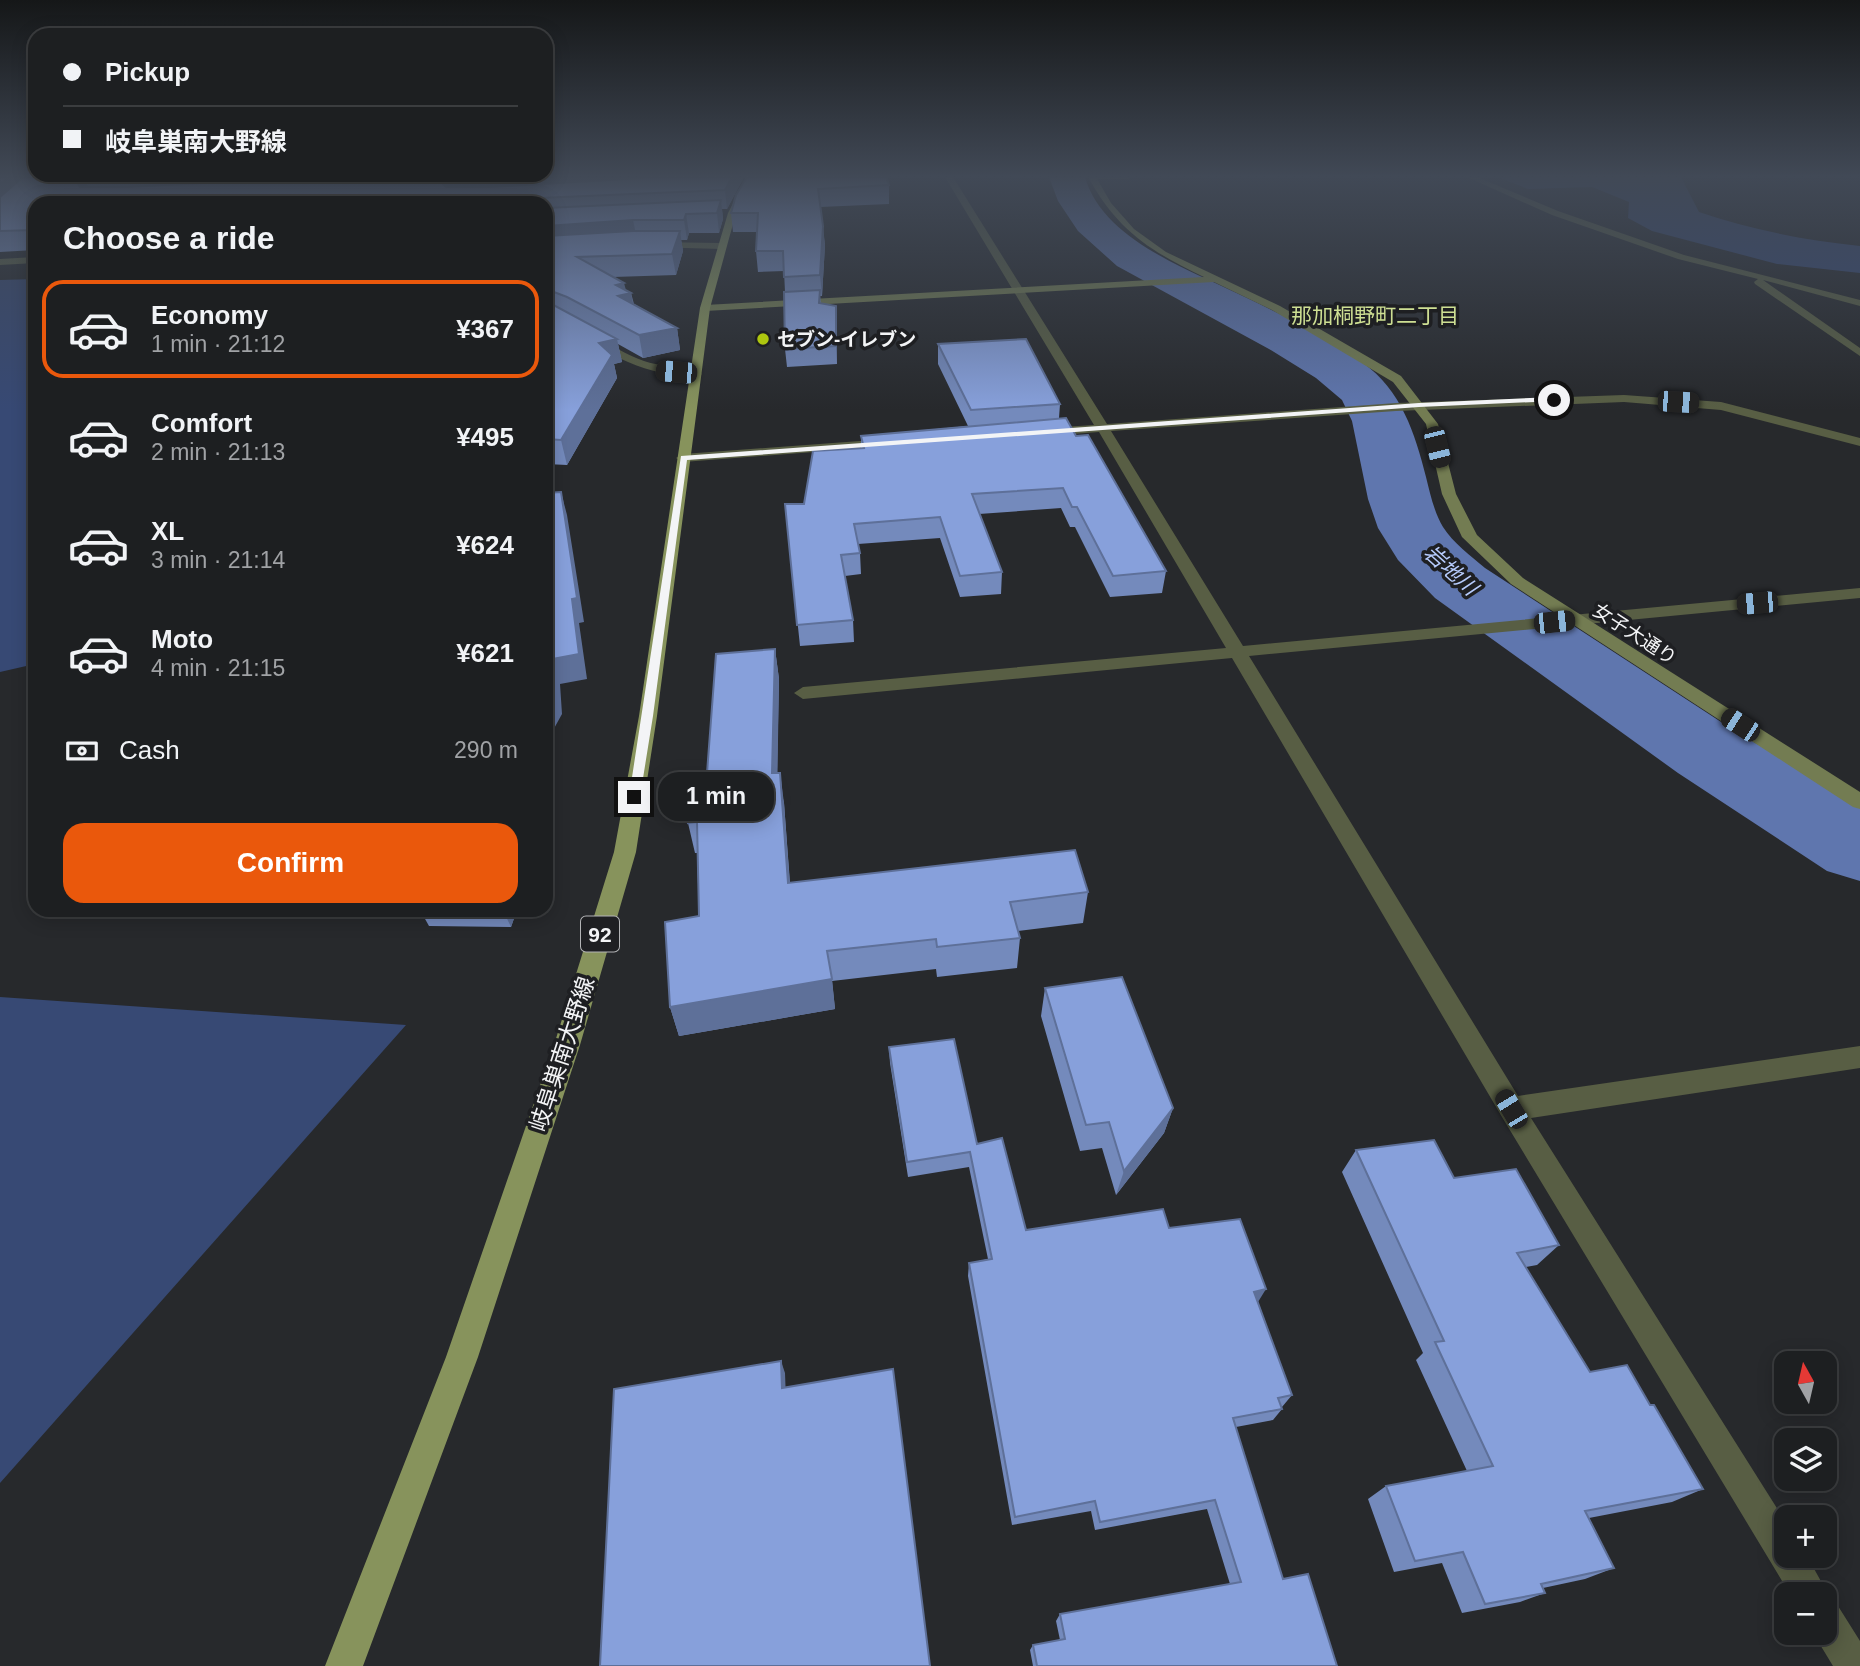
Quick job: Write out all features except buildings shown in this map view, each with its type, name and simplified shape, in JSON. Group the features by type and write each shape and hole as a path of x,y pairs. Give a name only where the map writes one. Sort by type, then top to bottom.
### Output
{"main road":[{"name":"岐阜巣南大野線","path":"344,1666 462,1357 567,1045 625,852 648,716 705,307 719,255"}],"street":[{"path":"997,255 1511,1109 1803,1582"},
{"name":"女子大通り","path":"1164,255 1206,281 1276,308 1396,379 1432,424 1449,495 1470,537 1517,581 1860,802"},
{"path":"1675,255 1860,303"},
{"path":"0,262 28,260"},
{"path":"1758,277 1758,281 1860,353"},
{"path":"705,307 1206,281"},
{"path":"553,317 634,362 656,370 696,374"},
{"path":"1035,432 1402,406 1554,400 1700,403 1754,413 1860,442"},
{"path":"683,458 900,442"},
{"path":"803,693 1860,593"},
{"path":"1511,1109 1860,1057"},
{"path":"1837,1638 1854,1666"}],"shaded area":[{"path":"1742,255 1860,255 1860,273 1777,264"},
{"path":"28,279 28,666 0,672 0,280"},
{"path":"0,997 406,1025 0,1483"}],"waterway":[{"name":"岩地川","path":"1129,255 1155,271 1287,338 1335,367 1361,388 1381,421 1400,499 1411,528 1429,554 1460,583 1708,753 1860,847"}],"place":[{"name":"セブン-イレブン","path":"763,339"}],"district":[{"name":"那加桐野町二丁目","path":"1375,315"}],"route":[{"path":"634,797 648,716 683,458 1419,405 1554,400"}]}
